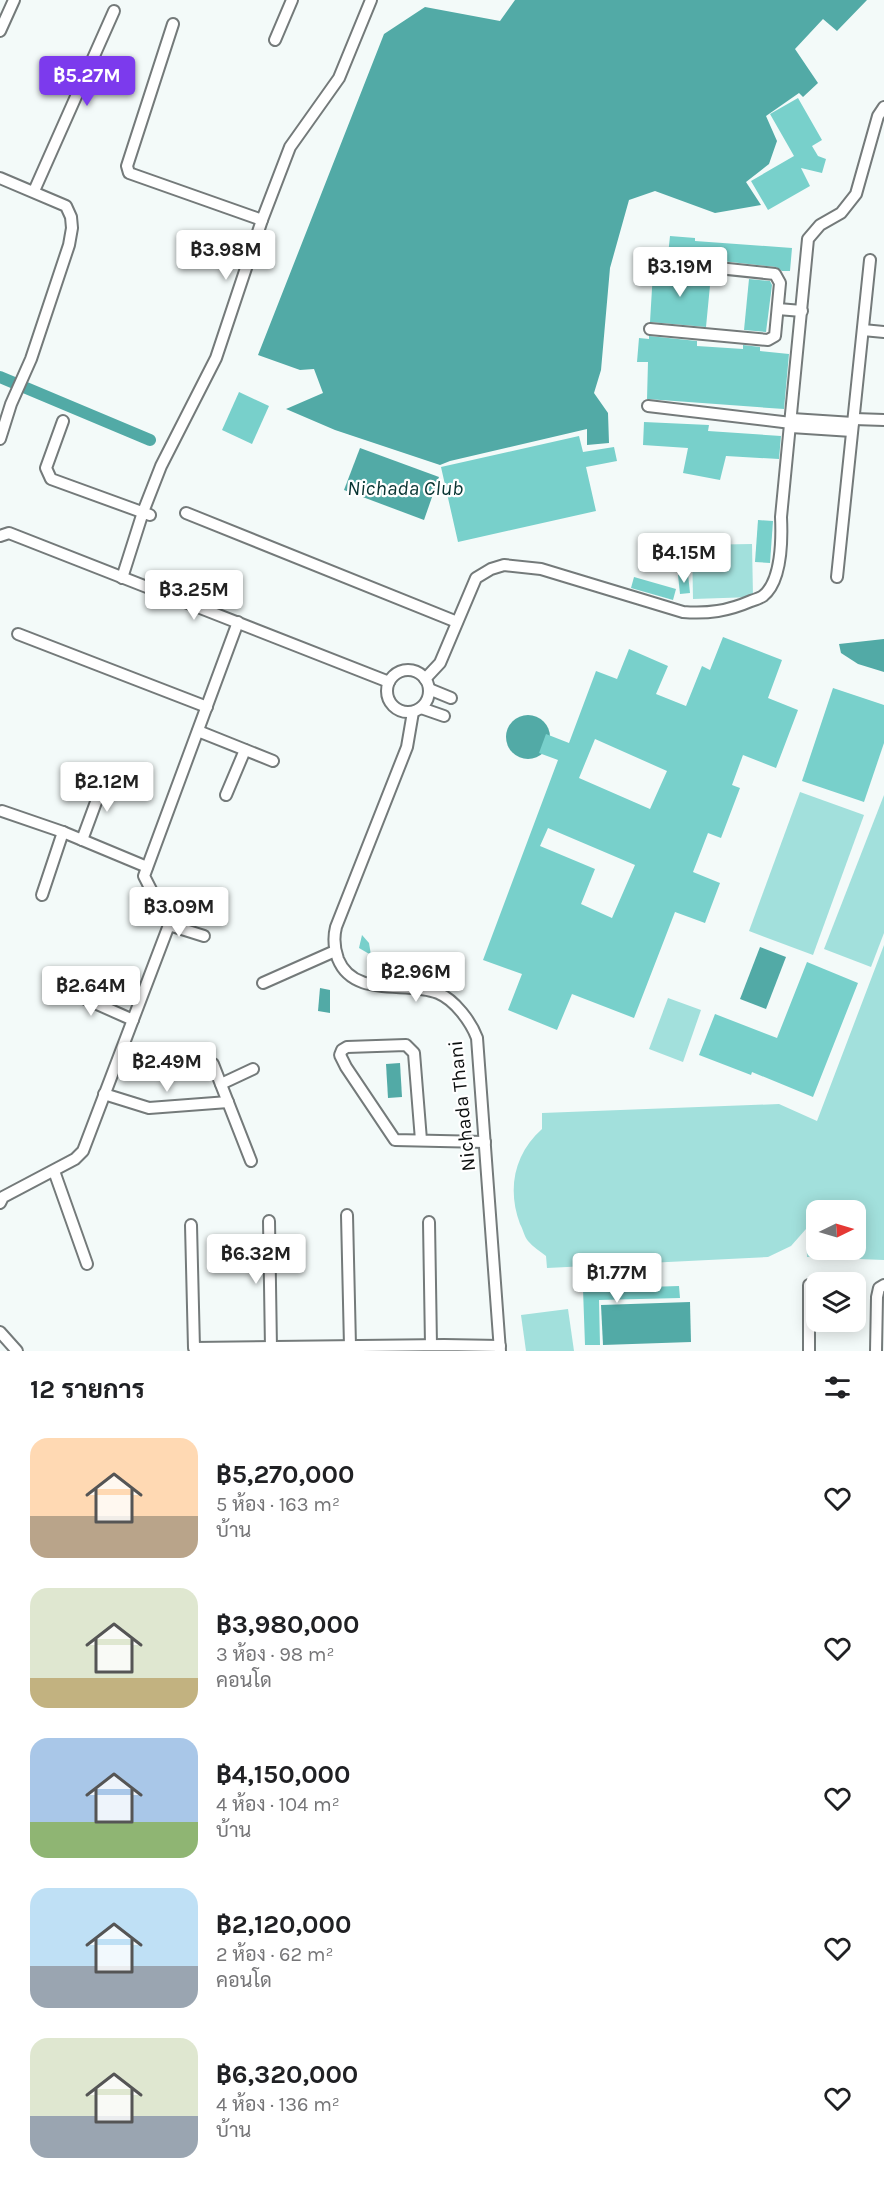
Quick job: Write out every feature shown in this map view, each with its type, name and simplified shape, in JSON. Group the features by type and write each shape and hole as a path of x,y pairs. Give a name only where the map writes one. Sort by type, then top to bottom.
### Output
{"street":[{"path":"0,31 14,0"},
{"path":"275,40 292,0"},
{"path":"122,578 161,466 216,358 262,220 290,147 339,78 371,0"},
{"path":"34,191 114,11"},
{"path":"173,24 127,166 129,173 262,220"},
{"path":"263,983 335,951 333,938 336,927 407,747 417,710 427,700 427,684 440,663 476,578 491,569 504,565 541,569 683,612 705,614 734,608 764,595 778,571 808,240 820,225 841,213 856,194 878,116 884,107"},
{"path":"0,178 66,206 71,217 72,228 69,245 31,359 11,404 0,439"},
{"path":"837,577 870,260"},
{"path":"650,329 768,340 775,336 780,283 775,274 661,262"},
{"path":"778,309 802,311"},
{"path":"863,330 884,332"},
{"path":"648,406 791,423 853,424 884,420"},
{"path":"63,421 46,468 51,479 146,514"},
{"path":"186,513 456,622"},
{"path":"0,536 9,533 389,682"},
{"path":"204,936 169,925 144,876 238,622"},
{"path":"18,634 207,707"},
{"path":"444,716 394,708 388,699 389,682 394,675 407,670 417,672 427,684 452,698"},
{"path":"198,731 273,761"},
{"path":"226,795 245,750"},
{"path":"82,840 106,776"},
{"path":"2,811 63,832 147,867"},
{"path":"42,896 63,832"},
{"path":"1,1198 75,1160 82,1151 169,925"},
{"name":"Nichada Thani","path":"335,951 340,964 360,982 427,990 440,994 451,1002 466,1019 477,1038 500,1349"},
{"path":"61,988 133,1020"},
{"path":"421,1140 414,1053 411,1048 406,1045 347,1047 342,1050 340,1055 346,1067 391,1137 399,1141 485,1142"},
{"path":"213,1064 250,1161"},
{"path":"221,1084 253,1069"},
{"path":"104,1094 149,1108 228,1102"},
{"path":"54,1171 87,1264"},
{"path":"347,1215 350,1346"},
{"path":"269,1221 271,1348"},
{"path":"429,1222 431,1345"},
{"path":"191,1225 194,1348 431,1345 444,1348 500,1349"},
{"path":"876,1351 877,1298 879,1288 884,1285"},
{"path":"0,1332 17,1351"},
{"path":"809,1332 809,1351"}],"shaded area":[{"path":"752,544 753,597 693,599 692,545"},
{"path":"800,792 864,815 813,955 749,931"},
{"path":"884,795 884,933 871,967 824,949"},
{"path":"884,945 884,1260 866,1259 866,1200 806,1200 806,1229 791,1246 768,1257 547,1268 546,1256 525,1237 516,1211 514,1185 519,1161 525,1149 542,1129 542,1113 779,1104 817,1121"},
{"path":"668,998 701,1010 683,1062 649,1049"},
{"path":"568,1309 574,1351 526,1351 521,1315"}],"water":[{"path":"515,0 867,0 837,31 823,19 795,49 818,83 803,97 799,93 766,116 777,141 769,164 746,182 761,205 715,213 655,191 629,200 610,268 601,370 594,393 608,413 609,443 587,445 587,429 440,465 335,430 286,409 323,393 314,369 300,370 258,355 384,34 425,7 500,21"},
{"name":"Nichada Club","path":"360,448 439,477 424,520 344,490"},
{"path":"884,639 884,672 858,664 841,653 839,644"},
{"path":"528,715 537,716 544,721 549,728 549,746 544,753 537,758 528,759 519,758 512,753 507,746 506,737 507,728 512,721 519,716"},
{"path":"760,947 786,957 766,1009 740,999"},
{"path":"320,988 330,990 330,1013 318,1011"},
{"path":"400,1063 402,1097 388,1098 386,1064"},
{"path":"690,1302 691,1342 603,1345 601,1305"}],"building":[{"path":"798,98 822,140 812,146 818,156 826,159 822,173 801,168 810,186 768,210 751,181 794,156 770,114"},
{"path":"670,236 695,238 695,241 792,248 790,271 782,271 776,267 668,255"},
{"path":"667,270 711,275 706,327 650,322 653,272 667,273"},
{"path":"749,279 770,281 772,285 766,332 744,330"},
{"path":"649,336 697,341 697,346 743,349 743,345 760,347 760,351 789,354 784,409 647,399 648,362 637,362 639,338 649,339"},
{"path":"239,392 269,406 252,444 222,430"},
{"path":"644,422 709,425 708,431 781,436 779,459 726,456 720,480 683,473 688,448 643,445"},
{"path":"579,436 583,452 614,447 617,461 586,467 596,511 458,542 441,467"},
{"path":"758,520 773,521 770,563 755,562"},
{"path":"688,574 690,593 680,594 678,575"},
{"path":"634,577 676,589 673,600 631,588"},
{"path":"723,637 782,660 768,698 798,710 776,768 743,755 732,785 740,788 721,838 708,833 693,872 720,883 705,923 675,912 634,1018 572,994 557,1030 508,1010 522,974 483,960 558,760 539,753 546,734 569,743 596,671 617,679 629,649 668,666 656,694 686,706 702,666 710,670","holes":["595,739 667,771 650,809 579,778","548,828 635,865 612,918 581,904 595,869 540,846"]},
{"path":"833,688 884,705 884,743 864,802 802,781"},
{"path":"362,935 369,943 371,955 359,948"},
{"path":"807,962 858,983 813,1097 752,1072 751,1075 699,1055 715,1014 777,1038"},
{"path":"679,1286 680,1298 599,1300 600,1345 585,1345 583,1289"}],"waterway":[{"path":"0,377 150,440"}]}
